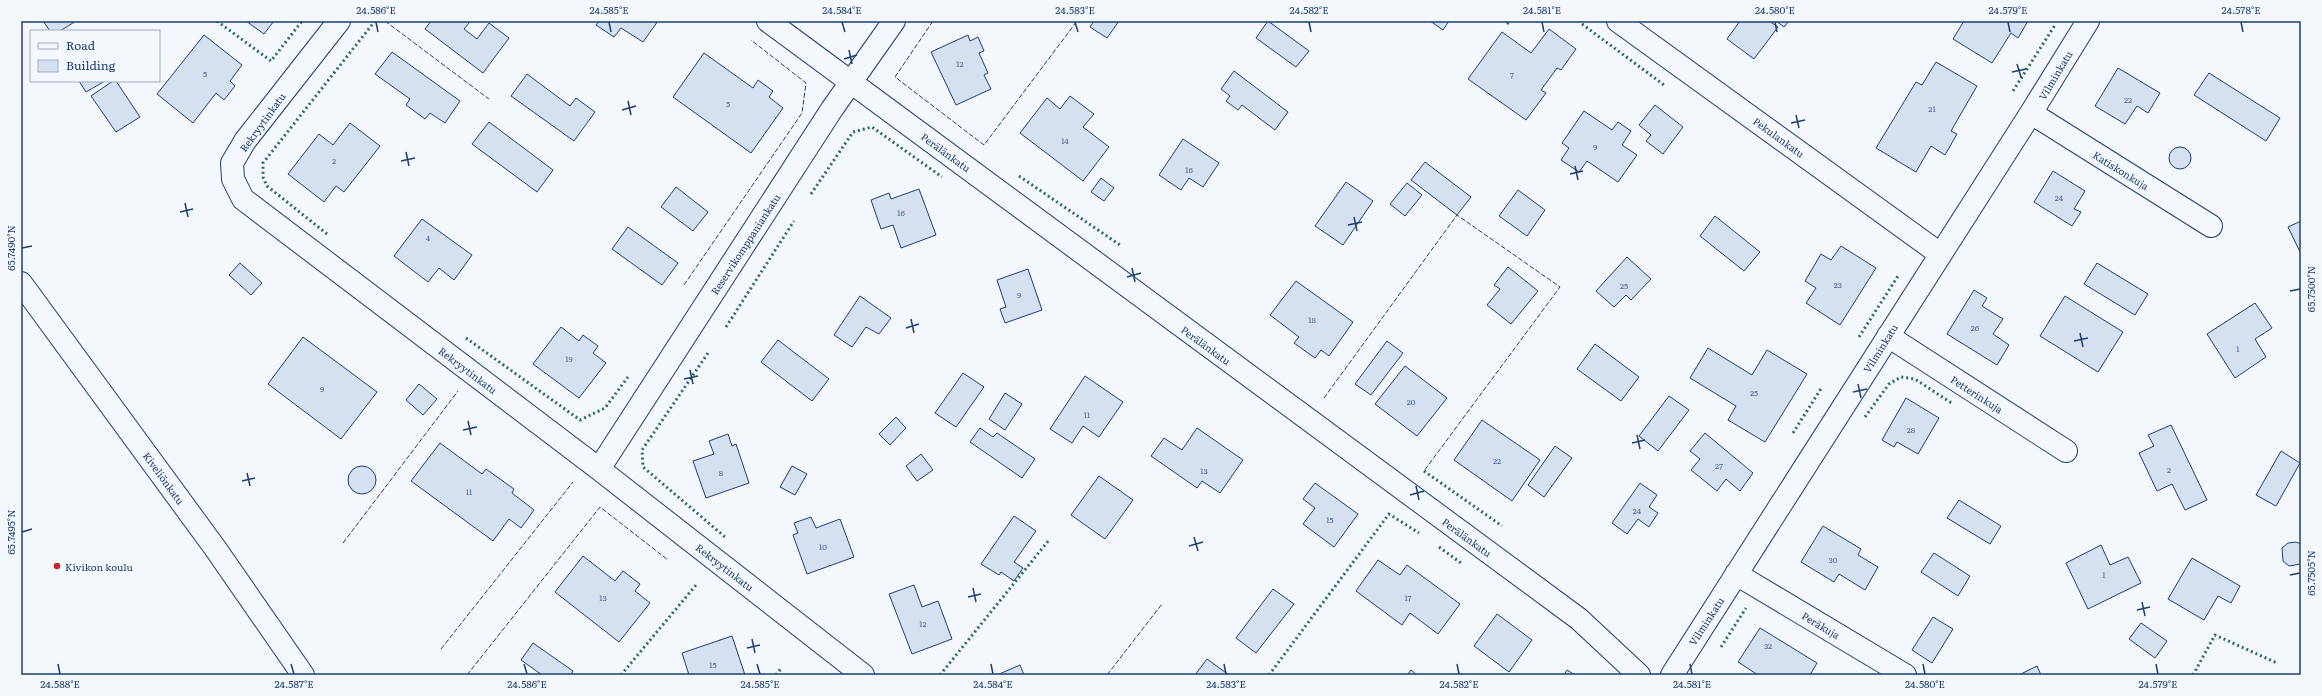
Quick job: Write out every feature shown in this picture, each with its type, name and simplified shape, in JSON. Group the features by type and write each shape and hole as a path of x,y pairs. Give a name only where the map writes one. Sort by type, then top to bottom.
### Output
{"street":[{"name":"Rekryytinkatu","path":"339,21 245,141 232,163 233,179 243,199 599,469 863,675"},
{"name":"Perälänkatu","path":"768,21 1579,619 1639,675"},
{"name":"Reservikomppaniankatu","path":"599,469 850,82 894,21"},
{"name":"Pekulankatu","path":"1618,21 1940,254"},
{"name":"Vilminkatu","path":"1672,675 2031,113 2088,21"},
{"name":"Katiskonkuja","path":"2031,113 2210,226"},
{"name":"Kiveliönkatu","path":"21,283 215,548 303,675"},
{"name":"Petterinkuja","path":"1888,336 2066,452"},
{"name":"Peräkuja","path":"1736,574 1905,675"}],"building":[{"path":"43,21 76,21 62,30 49,30"},
{"path":"246,21 274,21 264,34"},
{"path":"431,21 467,21 469,23 464,29 477,39 489,23 509,38 483,73 425,29"},
{"path":"599,21 658,21 643,42 621,28 614,37 596,25"},
{"path":"1094,21 1119,21 1107,38 1090,27"},
{"path":"1268,21 1309,51 1296,67 1256,38"},
{"path":"1430,21 1449,21 1443,30"},
{"path":"1740,21 1769,21 1778,27 1754,59 1727,39"},
{"path":"1776,21 1789,21 1784,27"},
{"path":"1964,21 2028,21 2018,38 2011,33 1992,63 1953,39"},
{"path":"1549,29 1576,49 1561,70 1557,68 1541,90 1546,93 1526,120 1468,79 1502,32 1531,53"},
{"path":"204,35 242,65 230,81 235,86 224,100 216,93 193,123 157,94"},
{"path":"968,35 970,41 978,37 984,51 979,53 988,73 984,75 991,89 956,105 931,52"},
{"path":"392,52 460,101 445,123 430,113 425,119 406,105 410,99 375,74"},
{"path":"704,53 753,88 758,80 773,91 769,97 783,108 751,153 673,97"},
{"path":"1936,62 1977,86 1951,131 1957,134 1945,155 1931,146 1916,172 1876,148 1916,82 1922,85"},
{"path":"2118,68 2160,93 2148,113 2137,106 2125,124 2095,106"},
{"path":"1234,71 1288,112 1275,130 1242,105 1238,110 1226,101 1230,96 1221,89"},
{"path":"2209,73 2280,118 2266,141 2194,95"},
{"path":"527,74 570,106 576,98 595,112 574,141 511,96"},
{"path":"80,82 103,82 86,92"},
{"path":"112,82 117,82 140,117 116,132 91,96"},
{"path":"1070,96 1094,114 1083,127 1109,147 1083,181 1020,133 1047,98 1060,109"},
{"path":"1655,105 1683,127 1663,154 1646,141 1651,135 1639,125"},
{"path":"1584,111 1612,130 1618,122 1631,131 1622,145 1637,155 1618,182 1587,161 1579,172 1561,160 1569,148 1562,143"},
{"path":"489,122 553,170 537,192 472,144"},
{"path":"350,123 380,146 344,192 336,186 324,202 288,174 319,134 333,145"},
{"path":"1183,139 1219,163 1203,187 1189,178 1181,190 1159,175"},
{"path":"2180,147 2188,150 2191,158 2188,166 2180,169 2172,166 2169,158 2172,150"},
{"path":"1425,162 1471,197 1457,215 1411,180"},
{"path":"2053,171 2085,191 2074,209 2081,212 2072,226 2034,202"},
{"path":"1101,178 1114,188 1104,201 1091,192"},
{"path":"1346,182 1373,201 1343,245 1315,226"},
{"path":"1407,183 1422,195 1405,216 1390,204"},
{"path":"676,187 708,212 693,231 661,207"},
{"path":"919,189 936,235 901,248 893,225 881,229 871,200 889,193 891,199"},
{"path":"1518,190 1545,210 1527,236 1499,216"},
{"path":"1715,216 1760,252 1744,271 1700,236"},
{"path":"422,219 472,255 454,280 439,268 428,282 394,256"},
{"path":"2301,221 2301,254 2288,227"},
{"path":"628,227 678,263 662,285 612,249"},
{"path":"1841,246 1876,268 1840,325 1806,303 1816,288 1805,281 1821,254 1831,260"},
{"path":"1627,257 1651,279 1631,300 1626,295 1614,307 1596,291"},
{"path":"240,263 262,283 251,295 229,275"},
{"path":"2097,263 2148,294 2135,315 2084,284"},
{"path":"1508,267 1538,291 1511,324 1487,305 1500,289 1494,285"},
{"path":"1028,269 1042,310 1005,323 1000,309 1006,307 997,280"},
{"path":"1296,281 1353,322 1329,356 1321,350 1315,358 1294,343 1299,337 1270,315"},
{"path":"1974,290 1987,298 1982,306 2003,319 1993,334 2009,345 1997,365 1947,334"},
{"path":"860,296 891,318 879,334 866,327 852,347 834,335"},
{"path":"2065,296 2123,332 2098,372 2040,336"},
{"path":"2255,303 2272,328 2255,339 2266,357 2235,378 2207,334"},
{"path":"561,327 579,341 583,335 598,346 593,353 606,363 579,398 533,364"},
{"path":"303,337 377,392 341,439 268,384"},
{"path":"778,340 829,379 812,401 761,362"},
{"path":"1387,341 1403,353 1371,395 1355,384"},
{"path":"1595,344 1639,377 1621,401 1577,369"},
{"path":"1708,348 1752,375 1767,350 1807,374 1765,442 1728,420 1736,406 1690,378"},
{"path":"1405,366 1447,398 1417,436 1375,404"},
{"path":"963,373 984,387 956,427 935,413"},
{"path":"1085,376 1123,402 1099,437 1083,426 1072,443 1050,429"},
{"path":"419,384 437,399 423,415 406,400"},
{"path":"1005,393 1022,404 1005,430 989,419"},
{"path":"1669,396 1689,410 1658,451 1639,436"},
{"path":"1906,398 1939,418 1918,454 1897,442 1894,447 1882,440"},
{"path":"896,417 906,428 890,445 879,434"},
{"path":"1482,420 1540,460 1512,501 1454,460"},
{"path":"2171,425 2207,500 2185,510 2172,484 2157,491 2139,453 2154,446 2148,435"},
{"path":"980,428 993,437 997,433 1035,459 1022,478 970,442"},
{"path":"1197,428 1243,460 1220,493 1202,481 1197,488 1151,456 1164,438 1182,450"},
{"path":"1705,433 1753,473 1740,491 1726,479 1717,491 1691,470 1700,459 1690,451"},
{"path":"728,434 732,446 736,444 749,483 706,498 693,461 714,454 709,441"},
{"path":"440,443 482,474 486,469 514,489 512,493 534,510 521,528 509,519 493,541 411,481"},
{"path":"1555,446 1572,458 1544,497 1528,485"},
{"path":"2281,451 2300,463 2276,506 2256,495"},
{"path":"921,454 933,470 917,481 906,466"},
{"path":"362,466 368,467 372,470 375,474 375,486 372,490 368,493 362,494 356,493 352,490 349,486 348,480 349,474 352,470 356,467"},
{"path":"792,466 807,474 795,495 780,487"},
{"path":"1099,476 1133,500 1105,539 1071,515"},
{"path":"1315,483 1358,514 1334,547 1303,524 1315,508 1303,499"},
{"path":"1640,483 1657,495 1649,507 1658,513 1649,527 1638,519 1627,534 1612,523"},
{"path":"1959,500 2001,526 1990,544 1947,518"},
{"path":"1014,516 1036,531 1014,562 1023,568 1014,581 1001,572 999,575 981,564"},
{"path":"811,517 816,528 840,519 854,557 807,574 793,535 798,533 794,523"},
{"path":"1823,526 1861,549 1858,555 1878,567 1865,590 1839,574 1834,582 1801,562"},
{"path":"2296,542 2301,544 2301,564 2289,566 2283,561 2282,548 2288,543"},
{"path":"2101,545 2110,565 2128,557 2141,583 2088,609 2066,563"},
{"path":"1934,553 1970,576 1958,596 1921,572"},
{"path":"583,556 615,581 623,571 640,584 635,591 650,603 619,642 555,592"},
{"path":"2192,558 2240,586 2231,603 2218,596 2204,620 2168,599"},
{"path":"1378,560 1400,575 1407,565 1460,604 1438,634 1410,613 1402,625 1356,591"},
{"path":"914,585 922,607 938,601 952,639 912,654 889,594"},
{"path":"1273,589 1294,604 1256,653 1236,638"},
{"path":"1497,614 1532,640 1509,672 1474,646"},
{"path":"1933,617 1953,629 1932,663 1912,650"},
{"path":"2141,623 2167,641 2155,658 2129,639"},
{"path":"1760,628 1817,663 1810,675 1758,675 1738,662"},
{"path":"732,636 745,675 689,675 682,653"},
{"path":"533,643 573,671 571,675 542,675 521,660"},
{"path":"1207,659 1229,675 1195,675"},
{"path":"1020,665 1024,675 997,675"},
{"path":"2037,666 2041,675 2019,675"},
{"path":"1411,670 1417,675 1407,675"},
{"path":"1567,670 1575,675 1564,675"}],"hedge":[{"path":"217,21 271,61 302,21"},
{"path":"327,234 267,186 263,177 263,163 375,21"},
{"path":"1507,24 1510,21"},
{"path":"1582,24 1664,85"},
{"path":"2013,91 2055,25"},
{"path":"811,194 853,132 872,127 942,177"},
{"path":"1019,176 1120,245"},
{"path":"726,327 794,221"},
{"path":"1859,337 1898,276"},
{"path":"466,338 580,420 605,408 628,377"},
{"path":"708,353 642,450 643,467 725,537"},
{"path":"1865,417 1889,384 1901,377 1915,379 1953,404"},
{"path":"1793,433 1822,387"},
{"path":"1424,471 1502,526"},
{"path":"1269,675 1389,514 1419,533"},
{"path":"940,675 1049,540"},
{"path":"1439,547 1461,563"},
{"path":"621,675 696,585"},
{"path":"1721,647 1746,608"},
{"path":"2193,675 2215,635 2277,663"},
{"path":"776,675 782,667"}],"fence":[{"path":"385,21 489,99"},
{"path":"933,21 895,77 984,145 1077,21"},
{"path":"684,285 802,113 806,83 751,40"},
{"path":"1324,398 1457,215 1560,287 1424,471"},
{"path":"343,543 458,391"},
{"path":"441,649 573,482"},
{"path":"467,675 600,507 668,560"},
{"path":"1107,675 1162,604"}],"place":[{"name":"Kivikon koulu","path":"57,566"}]}
